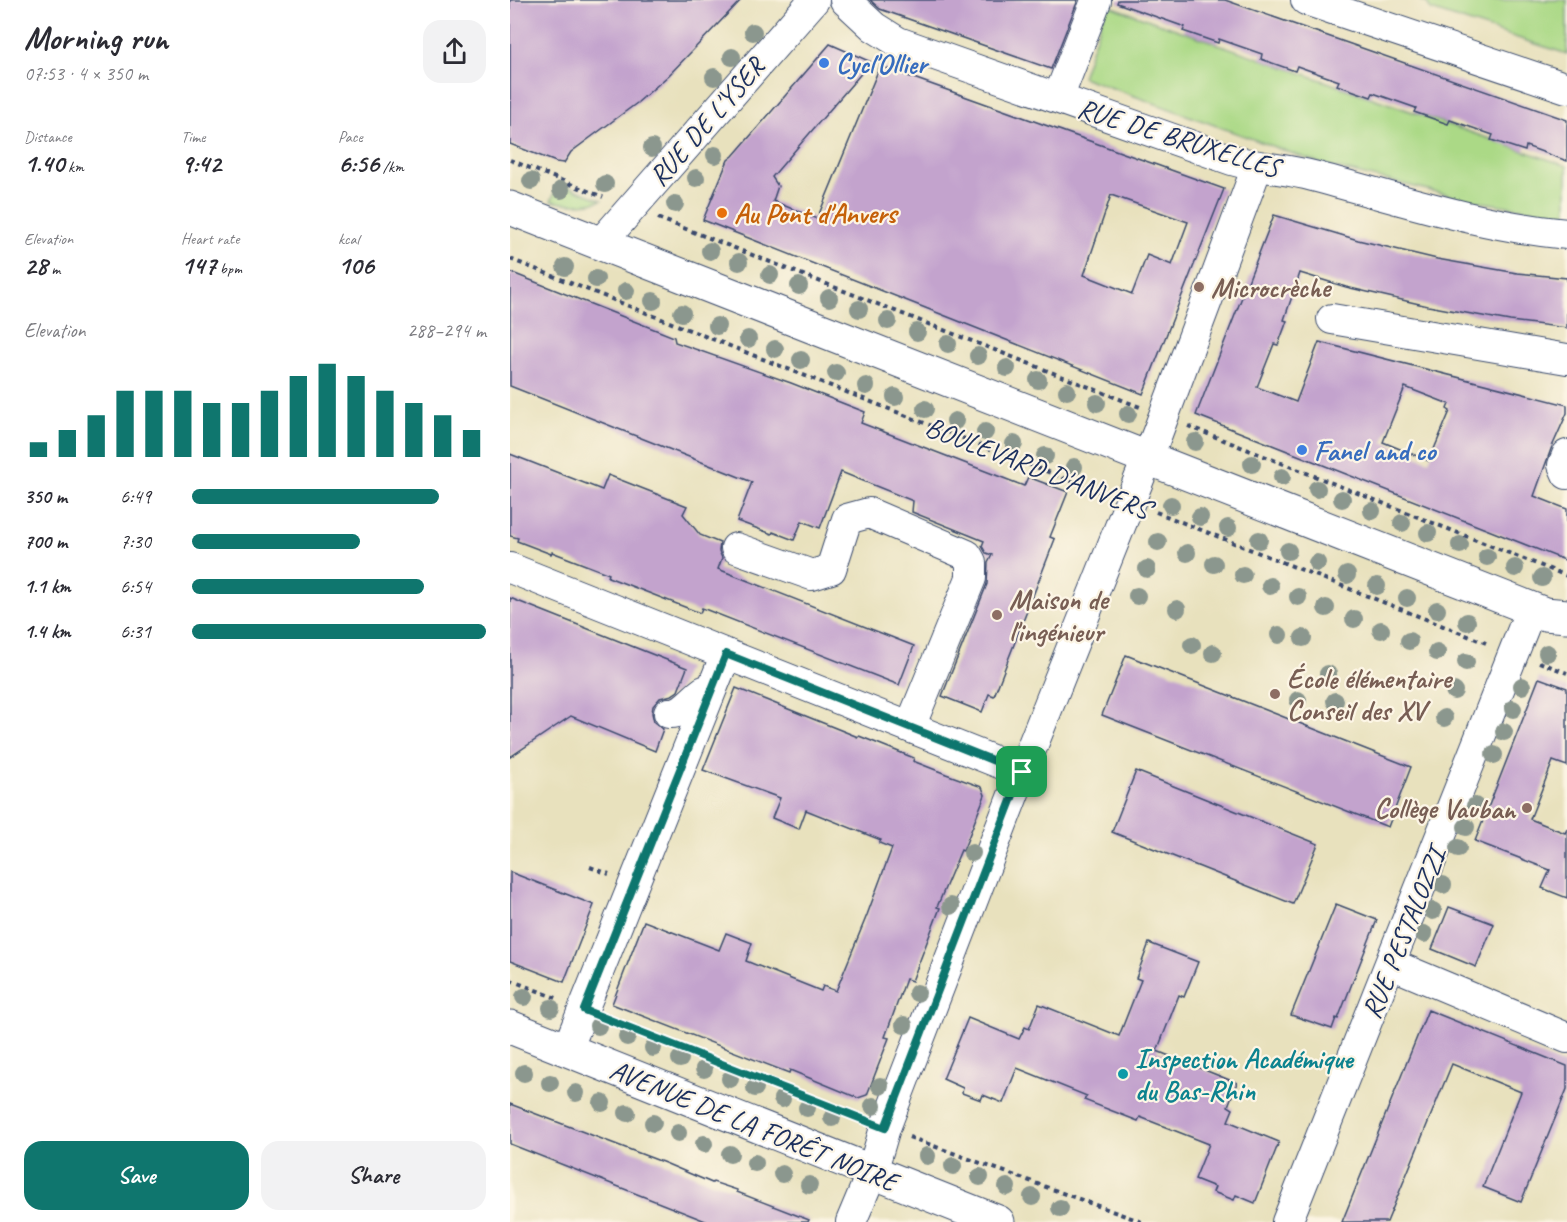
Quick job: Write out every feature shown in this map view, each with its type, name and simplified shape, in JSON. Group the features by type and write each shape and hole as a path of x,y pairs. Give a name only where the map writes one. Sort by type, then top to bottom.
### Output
{"main road":[{"name":"BOULEVARD D'ANVERS","path":"510,208 1553,619"},
{"name":"AVENUE DE LA FORÊT NOIRE","path":"510,1027 998,1222"}],"street":[{"name":"RUE DE L'YSER","path":"600,244 814,0"},
{"name":"RUE DE BRUXELLES","path":"845,0 874,27 898,42 1257,168 1310,175 1388,198 1525,230 1567,234"},
{"path":"1306,0 1567,88"},
{"path":"1062,88 1096,1"},
{"path":"851,1222 872,1172 885,1128 1022,772 1147,460 1257,168"},
{"path":"1332,318 1567,359"},
{"path":"1567,455 1563,465 1567,474"},
{"path":"736,548 812,575 822,573 831,569 848,519 869,513 967,555 971,562 971,578 910,727"},
{"path":"510,568 715,675 910,727 1022,772"},
{"name":"RUE PESTALOZZI","path":"1287,1222 1514,653 1553,619"},
{"path":"669,713 680,712 715,675"},
{"path":"664,754 715,675"},
{"path":"567,1050 715,675"},
{"path":"1391,964 1567,1038"}],"path":[{"path":"510,160 606,198"},
{"path":"664,220 1149,411"},
{"name":"BOULEVARD D'ANVERS","path":"510,260 1464,635 1567,673"},
{"path":"1180,423 1567,576"},
{"path":"590,867 617,878"},
{"path":"510,980 885,1128 1143,1222"}],"green space":[{"path":"1420,0 1567,0 1567,54 1431,10 1427,3"},
{"path":"1107,5 1567,166 1567,215 1474,201 1327,166 1082,77"},
{"path":"559,183 602,200 577,204 551,201"}],"building":[{"path":"510,0 741,0 669,75 637,103 571,152 564,163 510,144"},
{"path":"870,0 1078,0 1051,69 880,9"},
{"path":"1118,0 1225,0 1567,120 1567,161 1526,146 1525,151 1491,140 1493,135 1450,120 1448,124 1414,112 1416,108 1373,93 1371,97 1337,85 1339,81 1297,66 1295,71 1261,59 1262,54 1219,39 1218,43 1183,31 1185,27 1117,3"},
{"path":"830,44 871,62 772,177 778,186 773,201 817,219 880,66 1224,189 1143,394 703,220 728,160","holes":["1111,195 1188,222 1172,265 1147,255 1132,294 1084,275"]},
{"path":"1274,215 1358,240 1437,259 1517,273 1567,278 1567,328 1510,321 1428,306 1346,287 1300,273 1278,345 1274,344 1257,387 1296,402 1319,342 1567,405 1567,413 1534,496 1567,509 1567,561 1196,415","holes":["1405,387 1449,404 1447,409 1450,411 1429,461 1383,442"]},
{"path":"510,272 674,337 675,342 865,412 861,423 1024,486 1028,477 1068,492 1050,537 1055,539 994,696 989,694 982,712 942,696 987,584 988,563 992,555 986,553 982,546 984,541 912,512 913,501 841,472 820,528 802,521 794,540 737,521 752,482 510,386"},
{"path":"510,454 602,490 608,475 687,506 683,514 700,535 720,543 719,551 722,558 718,569 914,646 899,685 702,608 700,613 608,577 609,574 517,541 518,538 510,536"},
{"path":"510,598 687,668 678,691 660,698 653,706 654,722 663,729 655,751 571,716 510,757"},
{"path":"1126,655 1411,767 1388,827 1102,715"},
{"path":"1539,678 1567,688 1567,766 1553,761 1530,819 1565,833 1567,829 1567,898 1542,888 1550,870 1475,841"},
{"path":"736,688 982,787 985,795 963,851 961,850 937,907 940,908 912,981 906,979 885,1037 889,1038 867,1095 858,1098 790,1070 789,1073 612,1004 644,921 719,950 726,933 752,943 746,961 821,991 823,986 836,991 867,915 892,848 879,843 881,840 806,810 799,829 772,818 780,798 703,770"},
{"path":"1136,771 1318,844 1293,904 1112,832"},
{"path":"510,872 594,905 564,982 510,961"},
{"path":"1336,904 1377,920 1332,1029 1291,1015"},
{"path":"1449,907 1494,924 1476,967 1432,949"},
{"name":"Inspection Académique du Bas-Rhin","path":"1149,943 1198,962 1184,997 1179,995 1157,1051 1237,1083 1228,1106 1233,1109 1228,1121 1279,1142 1255,1203 1236,1195 1234,1200 1213,1192 1215,1187 1195,1179 1209,1144 1140,1117 1138,1121 1084,1100 1087,1096 1017,1068 1003,1103 983,1095 981,1100 962,1093 963,1088 943,1079 968,1018 1019,1039 1025,1027 1029,1029 1039,1004 1119,1036 1141,980 1136,978"},
{"path":"1428,1010 1567,1066 1567,1089 1521,1202 1483,1187 1521,1092 1452,1064 1387,1222 1342,1222"},
{"path":"510,1104 712,1183 737,1190 737,1192 809,1220 808,1222 708,1222 510,1144"}],"place":[{"name":"Cycl'Ollier","path":"824,63"},
{"name":"Au Pont d'Anvers","path":"722,213"},
{"name":"Microcrèche","path":"1199,287"},
{"name":"Fanel and co","path":"1302,450"},
{"name":"Maison de l'ingénieur","path":"997,615"},
{"name":"École élémentaire Conseil des XV","path":"1275,694"},
{"name":"Collège Vauban","path":"1527,808"},
{"name":"Inspection Académique du Bas-Rhin","path":"1123,1074"}],"route":[{"path":"726,654 1022,772 885,1128 584,1010 726,654"}]}
